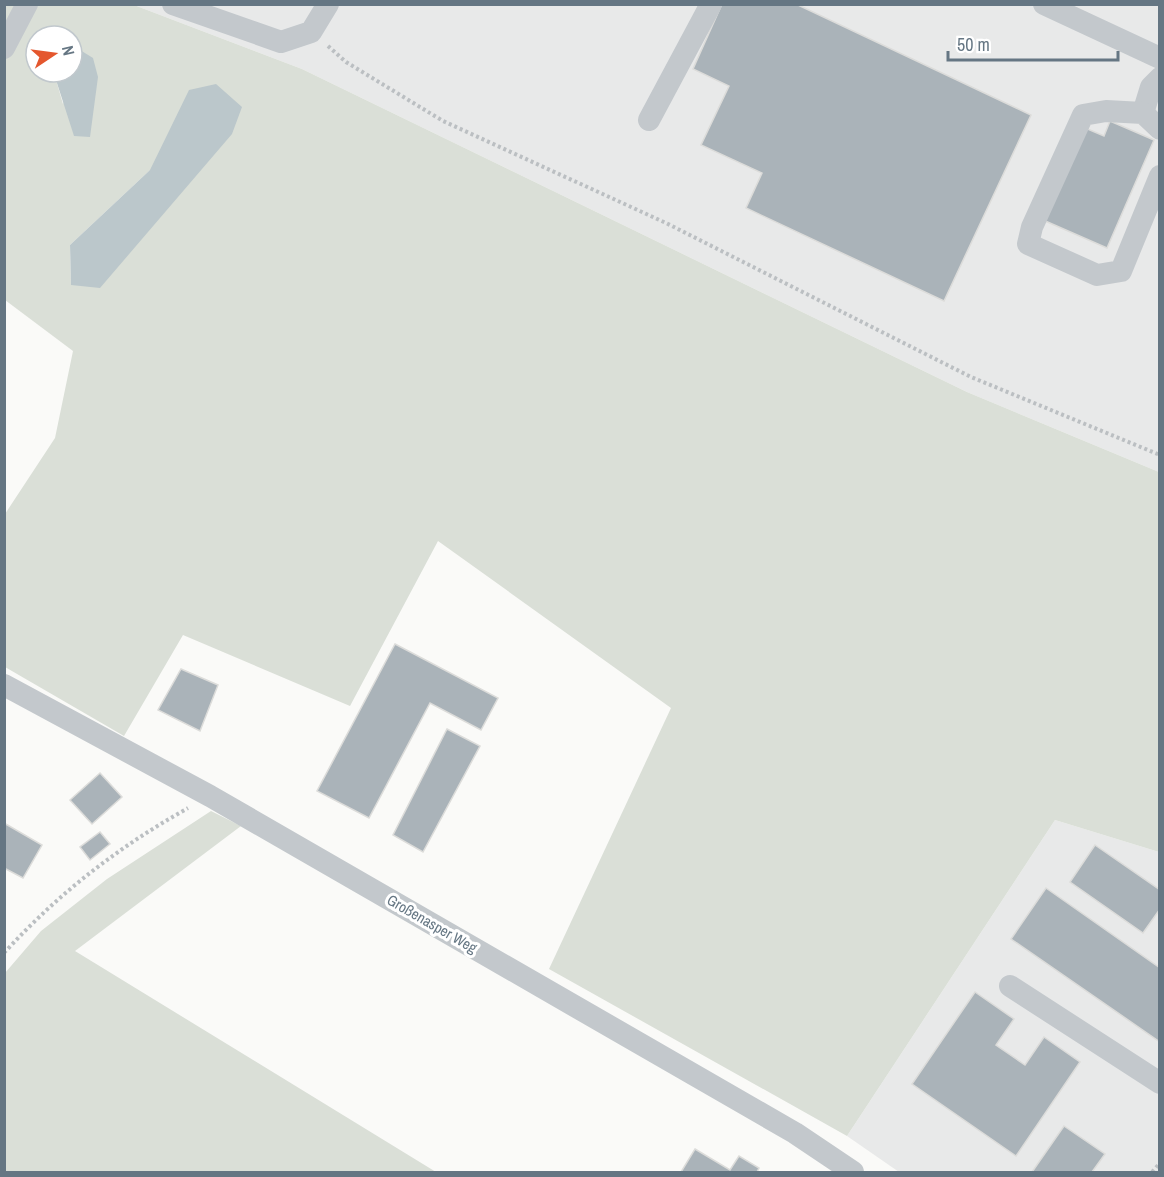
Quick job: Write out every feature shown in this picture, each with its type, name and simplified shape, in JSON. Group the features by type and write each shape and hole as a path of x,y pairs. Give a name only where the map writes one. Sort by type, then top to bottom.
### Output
{"street":[{"path":"4,48 27,4"},
{"path":"173,4 281,42 311,32 327,4"},
{"path":"649,120 711,4"},
{"path":"1044,4 1160,58"},
{"path":"1160,78 1151,87 1151,121 1106,111 1083,115 1032,227 1028,244 1097,275 1121,271 1160,176"},
{"name":"Großenasper Weg","path":"4,685 210,796 785,1127 853,1173"},
{"path":"1010,986 1160,1083"}],"path":[{"path":"311,32 346,62 443,121 666,223 971,377 1160,454"},
{"path":"4,953 32,922 136,837 210,796"},
{"path":"1152,1173 1160,1163"}],"shaded area":[{"path":"5,5 134,5 302,69 967,392 1159,472 1159,852 1055,820 847,1136 549,969 671,708 438,541 350,706 183,635 124,736 5,667 5,514 55,438 73,351 5,300","holes":["150,170 71,285 70,245"]},
{"path":"134,5 1159,5 1159,472 967,392 302,69"},
{"path":"84,52 93,58 98,77 90,137 74,136 57,84 84,84"},
{"path":"216,84 242,107 232,134 100,288 71,285 70,245 150,170 189,90"},
{"path":"211,811 241,826 75,951 436,1172 5,1172 5,973 41,931 107,879"},
{"path":"1055,820 1159,852 1159,1172 899,1172 847,1136"}],"building":[{"path":"722,4 796,4 1031,115 944,301 746,208 762,173 701,145 729,86 693,69"},
{"path":"1110,121 1154,140 1107,248 1043,220 1083,127 1104,136"},
{"path":"395,644 498,698 481,730 430,703 369,818 317,791"},
{"path":"181,669 218,685 200,731 158,710"},
{"path":"447,729 480,746 423,852 393,835"},
{"path":"100,773 122,797 92,824 70,800"},
{"path":"4,823 42,845 23,878 4,868"},
{"path":"100,832 110,844 90,860 80,847"},
{"path":"1095,845 1160,890 1160,909 1143,933 1070,882"},
{"path":"1046,888 1160,968 1160,1042 1011,939"},
{"path":"975,992 1014,1019 996,1045 1025,1065 1044,1037 1080,1062 1016,1156 912,1084"},
{"path":"1064,1126 1105,1154 1092,1172 1032,1172"},
{"path":"695,1149 730,1170 739,1156 759,1168 757,1172 681,1172"}]}
